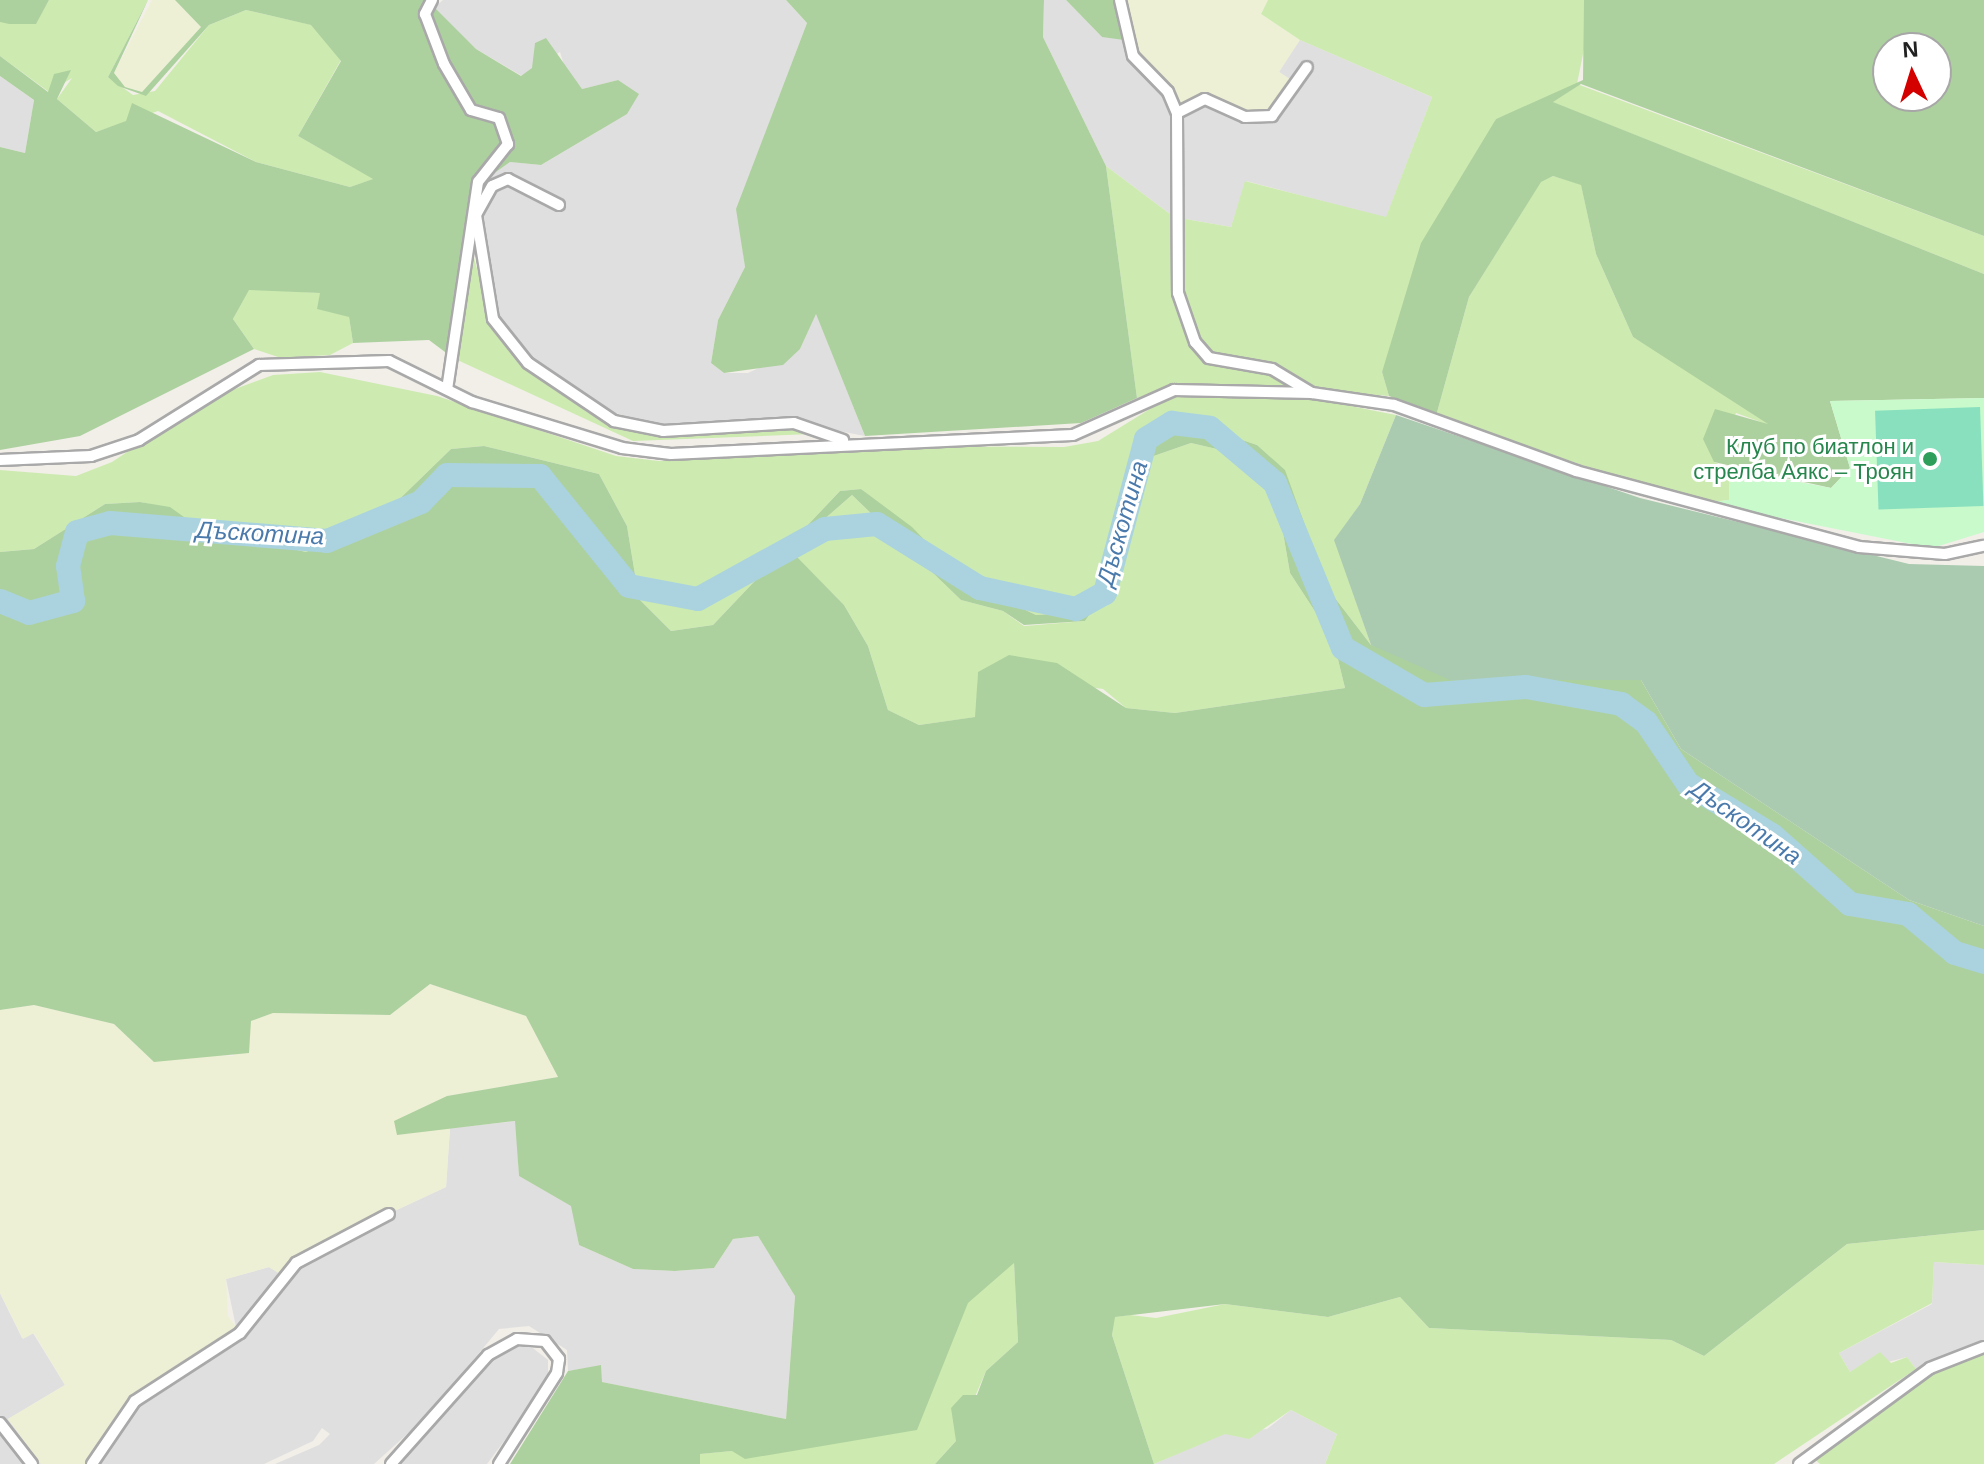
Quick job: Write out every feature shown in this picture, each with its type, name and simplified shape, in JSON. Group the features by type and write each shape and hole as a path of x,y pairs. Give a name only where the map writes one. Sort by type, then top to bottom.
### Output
{"street":[{"path":"432,0 425,14 444,64 471,110 499,118 508,144 478,182 476,215 447,389"},
{"path":"1120,0 1133,56 1168,92 1177,113 1178,293 1195,342 1209,358 1272,369 1312,393"},
{"path":"1177,113 1205,99 1245,117 1272,116 1307,67"},
{"path":"559,205 508,179 492,186 476,215 499,332 571,398 614,421 663,431 794,423 845,441"},
{"path":"0,460 91,456 139,440 259,365 389,361 447,389 648,453 845,441 1073,435 1174,390 1312,393 1394,405 1576,471 1892,553 1984,546"},
{"path":"92,1464 135,1401 240,1333 296,1263 389,1214"},
{"path":"391,1464 488,1355 517,1339 545,1341 559,1359 557,1373 499,1464"},
{"path":"1799,1464 1930,1368 1984,1347"},
{"path":"0,1423 32,1464"}],"shaded area":[{"path":"443,0 786,0 807,23 737,208 745,267 718,320 711,363 724,373 748,373 800,349 816,313 865,436 776,419 654,426 590,404 517,350 500,328 484,280 479,184 510,162 541,165 600,130 618,80 582,89 568,78 560,52 522,76 476,49 433,9"},
{"path":"1044,0 1066,0 1102,37 1122,37 1134,61 1184,100 1295,83 1279,72 1298,39 1432,97 1386,218 1246,181 1231,227 1174,217 1106,166 1043,37"},
{"path":"0,76 34,100 25,153 0,147"},
{"path":"516,1121 519,1176 572,1206 579,1245 633,1269 675,1271 714,1268 733,1239 758,1236 795,1295 786,1419 601,1382 601,1366 568,1371 567,1350 529,1326 499,1329 425,1418 374,1464 275,1464 319,1445 330,1434 322,1428 313,1441 264,1464 92,1464 136,1397 236,1327 226,1279 269,1267 284,1276 300,1255 446,1187 450,1128"},
{"path":"1934,1262 1984,1265 1984,1342 1916,1369 1907,1357 1850,1372 1839,1353 1932,1304"},
{"path":"0,1293 22,1338 33,1333 65,1385 8,1419 41,1464 0,1464"},
{"path":"529,1345 548,1360 548,1382 487,1464 395,1464 495,1351"},
{"path":"1291,1410 1337,1434 1325,1464 1154,1464 1225,1433 1267,1429"}],"green space":[{"path":"0,0 49,0 36,24 9,24 0,22"},
{"path":"49,0 148,0 108,77 133,95 155,91 209,25 246,10 312,25 341,60 298,136 374,179 350,187 256,162 158,111 96,132 57,99 72,78 49,92 0,56 0,22 35,24"},
{"path":"148,0 114,73 125,87 142,92 201,27 175,0 427,0 476,49 521,76 532,68 535,43 546,38 582,89 618,80 639,94 627,114 541,165 510,162 479,184 466,229 453,358 429,340 353,343 349,317 317,309 320,293 249,290 233,319 254,349 80,436 0,450 0,147 25,153 34,100 0,76 0,56 48,92 54,74 71,70 57,99 96,132 126,121 132,103 256,162 350,187 373,179 298,136 341,61 311,25 246,10 209,25 146,96 118,86 108,77"},
{"path":"152,0 175,0 201,27 142,92 125,87 114,73"},
{"path":"786,0 1044,0 1043,37 1106,166 1137,398 1081,423 865,436 816,314 800,349 783,365 724,373 711,363 718,320 745,267 736,209 807,23"},
{"path":"1066,0 1121,0 1124,40 1102,37"},
{"path":"1121,0 1268,0 1261,14 1300,40 1279,72 1296,83 1265,115 1237,113 1202,98 1173,109 1134,61"},
{"path":"1268,0 1584,0 1587,34 1577,84 1984,236 1984,274 1552,102 1571,90 1496,119 1382,372 1389,396 1249,385 1167,387 1137,398 1106,166 1174,217 1231,227 1245,181 1386,217 1432,97 1300,40 1261,14"},
{"path":"1584,0 1984,0 1984,236 1581,84 1553,102 1984,274 1984,398 1830,401 1850,468 1831,488 1714,462 1703,439 1715,409 1768,424 1633,337 1596,254 1581,185 1553,176 1541,182 1469,297 1436,416 1389,396 1382,372 1421,243 1496,119 1583,80"},
{"path":"1553,176 1581,184 1596,254 1633,337 1755,409 1769,425 1736,413 1714,462 1730,469 1729,500 1704,503 1666,493 1436,416 1469,297 1541,181"},
{"path":"466,229 494,330 509,351 588,413 685,434 783,427 812,434 633,441 453,358"},
{"path":"249,289 321,293 349,317 353,343 330,355 281,358 254,349 233,319"},
{"path":"320,372 437,396 616,456 659,461 839,446 1064,447 1098,441 1171,396 1305,397 1396,415 1360,504 1335,540 1371,645 1328,589 1284,470 1257,445 1186,421 1149,429 1133,464 1106,576 1094,599 1065,613 1036,615 964,581 861,489 840,491 713,625 671,631 639,599 627,526 599,474 484,446 451,449 382,516 306,552 241,537 219,542 170,508 140,502 105,504 34,549 0,552 0,470 76,476 112,462 205,400 273,375"},
{"path":"1984,398 1984,532 1932,548 1704,503 1729,500 1730,469 1831,488 1850,468 1830,401"},
{"name":"Клуб по биатлон и стрелба Аякс – Троян","path":"1980,407 1983,506 1879,510 1875,411"},
{"path":"1396,415 1640,498 1909,564 1984,566 1984,926 1909,900 1681,749 1641,680 1450,680 1371,645 1334,540 1360,504"},
{"path":"1186,421 1257,445 1285,470 1328,589 1371,645 1578,679 1641,680 1681,749 1909,900 1984,926 1984,1230 1847,1244 1704,1356 1671,1340 1429,1328 1400,1297 1328,1317 1225,1304 1115,1317 1112,1335 1154,1464 935,1464 956,1441 951,1408 963,1395 977,1395 986,1371 1018,1342 1014,1263 968,1303 917,1430 745,1459 732,1451 700,1454 700,1464 510,1464 568,1371 601,1365 602,1382 786,1419 795,1296 758,1236 733,1239 714,1268 675,1271 633,1269 579,1245 571,1206 519,1176 515,1121 397,1135 394,1121 447,1096 558,1077 526,1016 430,984 390,1015 273,1013 251,1021 249,1053 154,1062 114,1024 34,1005 0,1010 0,552 34,549 105,504 140,502 170,507 219,542 241,537 306,552 382,516 451,449 484,446 599,474 627,526 639,599 671,631 713,625 840,491 861,489 912,527 964,581 1036,615 1065,613 1094,599 1106,576 1133,464 1149,429","holes":["1191,443 1221,450 1275,486 1290,573 1333,639 1345,688 1175,713 1126,708 1057,663 1009,655 978,672 975,717 919,725 888,710 868,646 844,605 797,557 805,536 852,495 961,600 1003,611 1024,625 1085,621 1123,567 1148,458"]},
{"path":"1191,443 1221,450 1275,486 1290,573 1333,639 1345,688 1175,713 1126,708 1103,689 978,672 976,717 919,725 888,710 868,646 844,605 796,557 805,536 852,495 961,600 1003,611 1024,626 1085,621 1123,567 1148,458"},
{"path":"430,984 526,1016 558,1077 447,1096 397,1135 450,1128 446,1187 300,1255 283,1276 269,1267 226,1279 228,1316 236,1327 136,1397 92,1464 41,1464 8,1419 65,1385 34,1333 23,1339 0,1293 0,1010 34,1005 114,1024 154,1062 194,1053 233,1056 251,1021 273,1013 390,1015"},
{"path":"1984,1230 1984,1265 1934,1262 1932,1303 1839,1353 1850,1372 1880,1352 1891,1363 1907,1357 1916,1369 1774,1464 1325,1464 1337,1434 1291,1410 1249,1439 1225,1434 1154,1464 1112,1335 1114,1317 1156,1318 1225,1304 1328,1317 1400,1297 1429,1328 1671,1340 1704,1356 1847,1244"},
{"path":"1014,1262 1018,1342 986,1371 956,1441 935,1464 700,1464 699,1454 732,1451 950,1338 968,1302"},
{"path":"1984,1351 1984,1464 1820,1464 1812,1457 1919,1378"}],"waterway":[{"name":"Дъскотина","path":"0,601 29,613 73,601 68,566 77,532 110,523 327,541 421,502 447,475 540,476 629,586 698,599 825,529 877,524 980,588 1076,609 1105,593 1146,439 1172,423 1210,428 1275,483 1343,648 1424,695 1526,687 1621,704 1646,722 1688,784 1772,835 1850,904 1908,914 1955,953 1984,962"}],"place":[{"name":"Клуб по биатлон и стрелба Аякс – Троян","path":"1930,459"}]}
